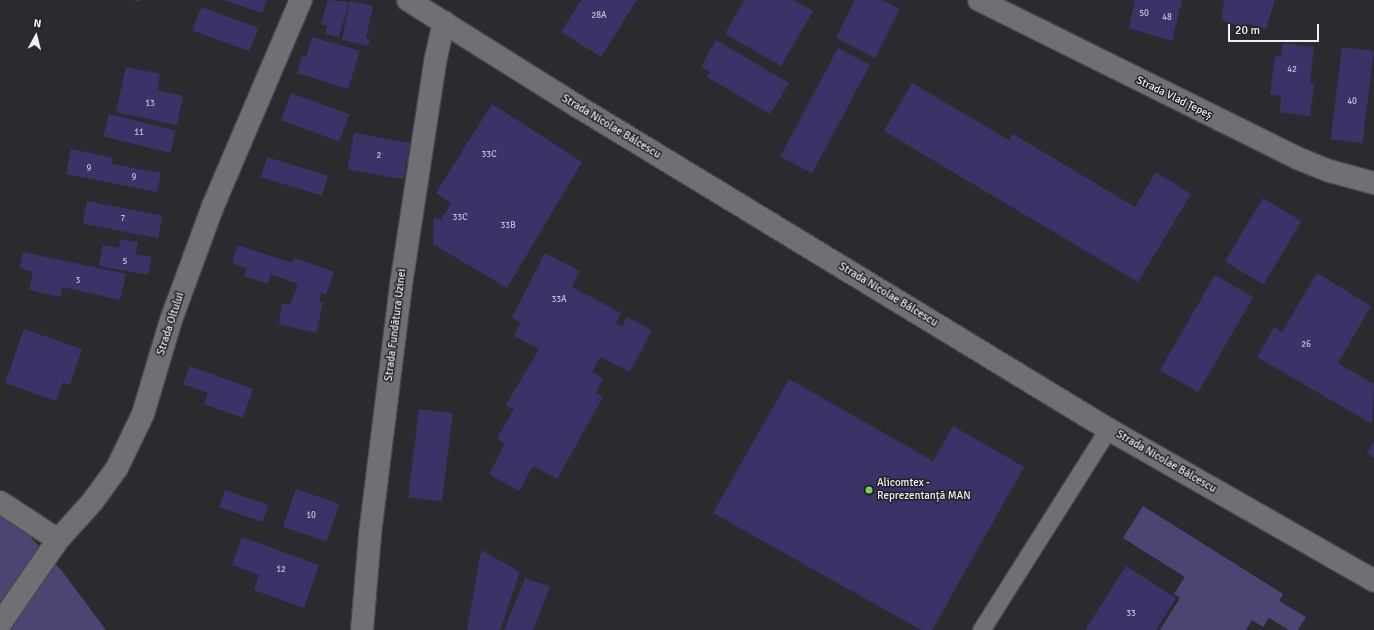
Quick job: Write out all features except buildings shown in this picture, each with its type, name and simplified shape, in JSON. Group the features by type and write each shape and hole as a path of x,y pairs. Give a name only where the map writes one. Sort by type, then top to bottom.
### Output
{"street":[{"name":"Strada Oltului","path":"0,624 58,540 93,501 117,468 143,414 171,320 213,206 301,0"},
{"name":"Strada Nicolae Bălcescu","path":"408,0 1108,429 1374,581"},
{"name":"Strada Vlad Țepeș","path":"979,0 1297,158 1330,171 1374,183"},
{"name":"Strada Fundătura Uzinei","path":"362,630 370,534 401,285 434,62 444,22"},
{"path":"0,502 58,540"}],"lane":[{"path":"981,630 1108,429"}],"shaded area":[{"path":"0,504 62,571 106,630 0,630"},
{"path":"1143,506 1283,594 1279,601 1306,617 1298,630 1289,630 1269,618 1263,627 1252,620 1246,630 1160,630 1180,598 1174,594 1185,577 1123,538"}],"place":[{"name":"Alicomtex - Reprezentanță MAN","path":"869,490"}]}
